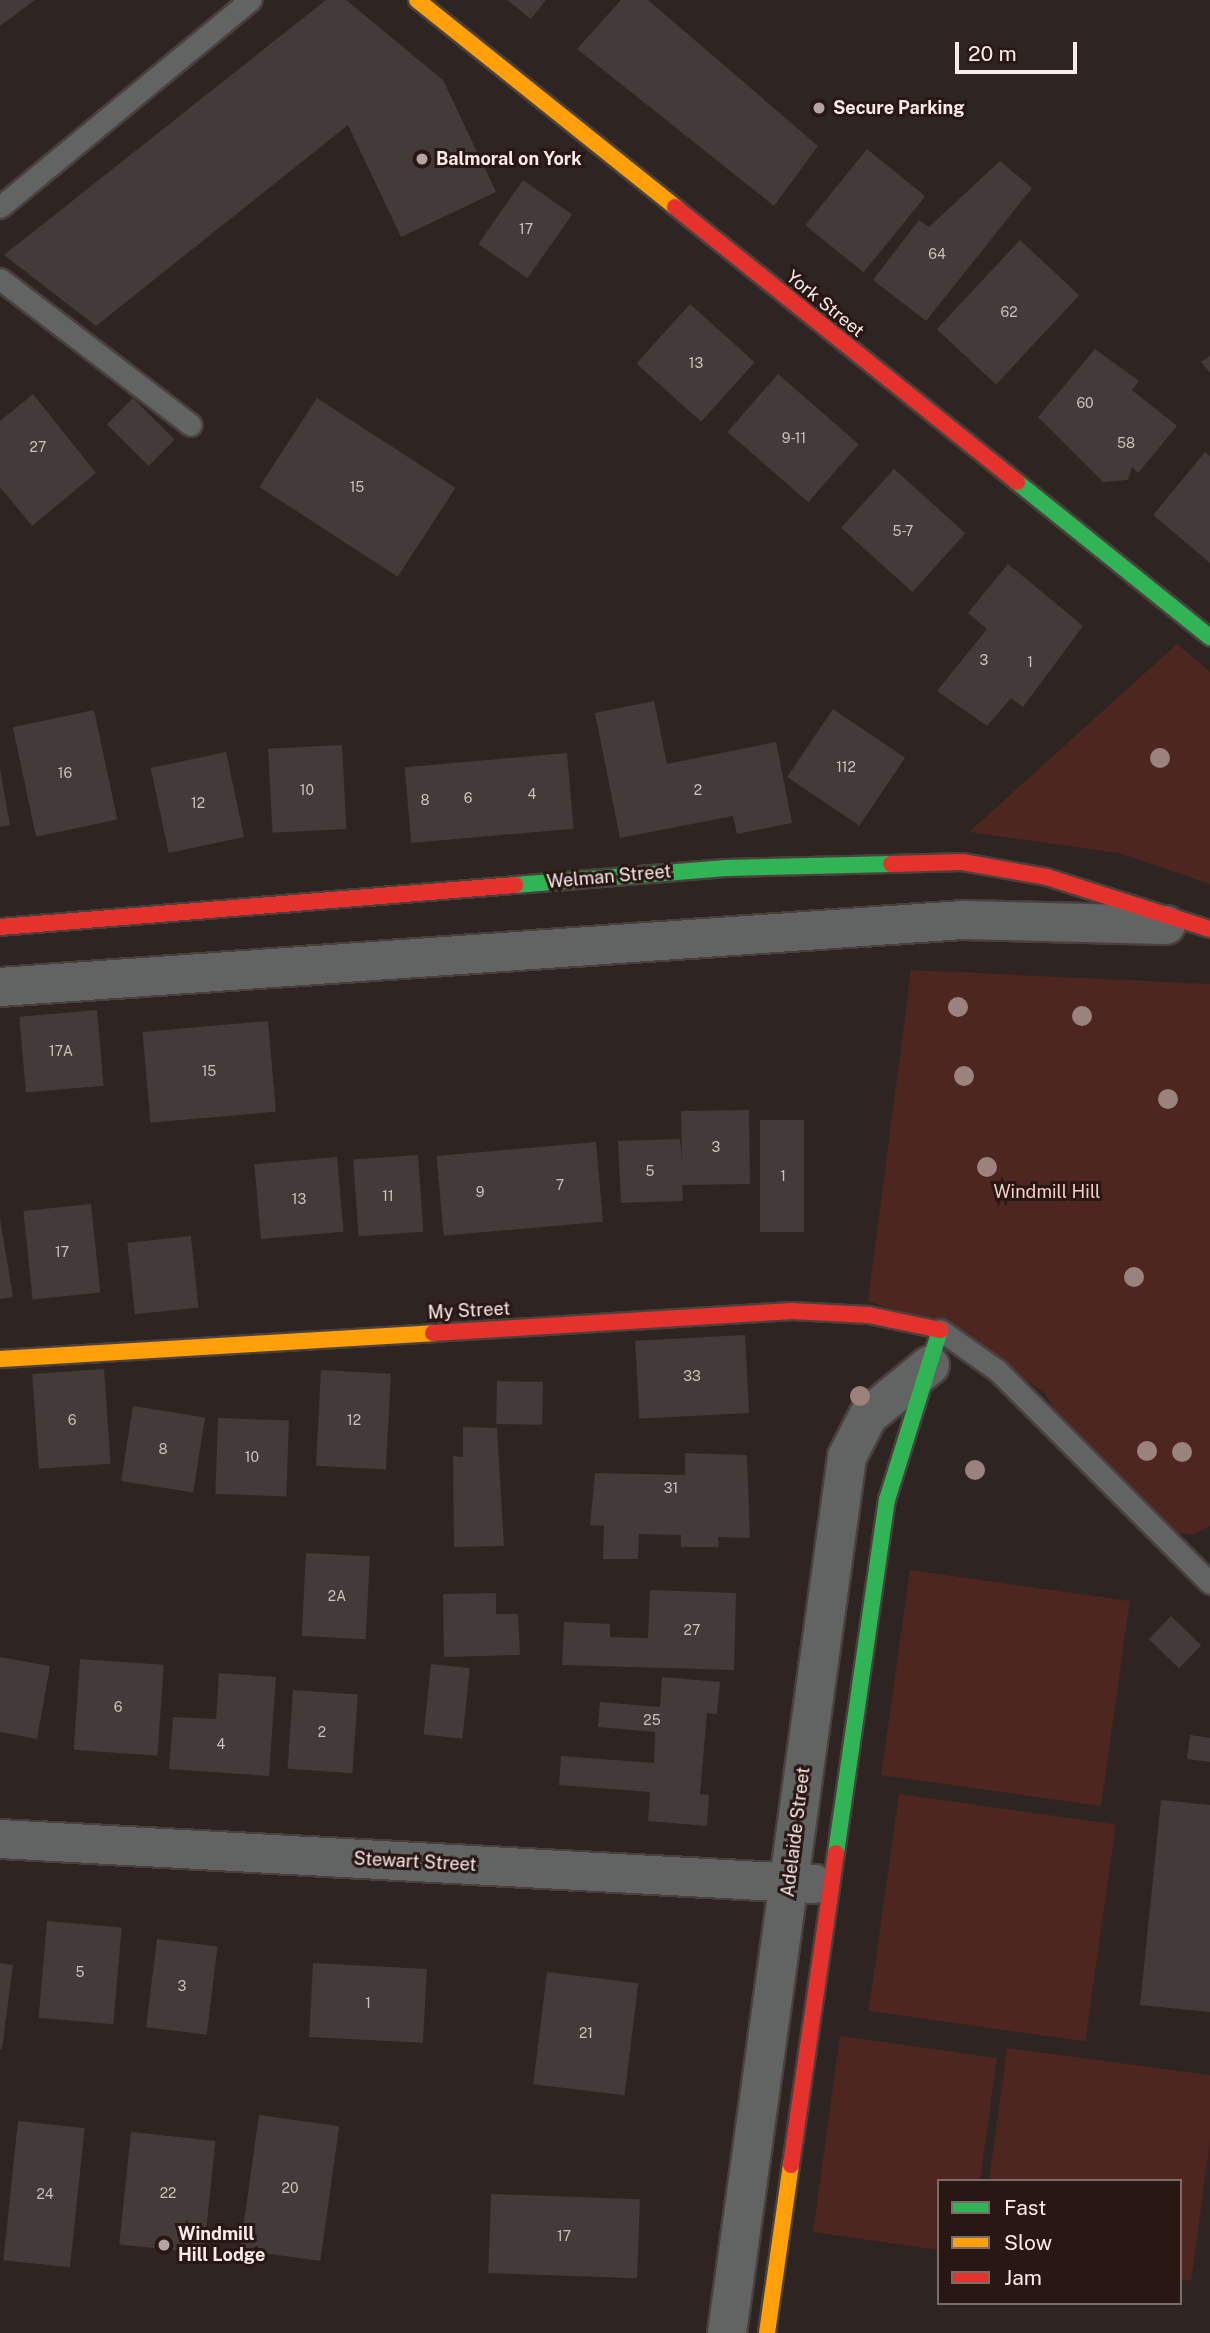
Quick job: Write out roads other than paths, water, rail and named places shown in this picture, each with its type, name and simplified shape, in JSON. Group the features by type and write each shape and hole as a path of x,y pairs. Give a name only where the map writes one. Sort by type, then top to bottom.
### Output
{"street":[{"name":"York Street","path":"417,0 1210,637"},
{"name":"Welman Street","path":"0,927 726,868 962,862 1047,877 1210,930"},
{"name":"Welman Street","path":"0,987 964,920 1116,919 1210,930"},
{"name":"My Street","path":"0,1359 792,1311 869,1315 935,1348"},
{"name":"Adelaide Street","path":"727,2333 841,1495 858,1427 935,1348"},
{"path":"767,2333 887,1500 935,1348"},
{"path":"841,1495 887,1500"},
{"path":"832,1562 878,1568"},
{"path":"816,1679 861,1685"},
{"name":"Stewart Street","path":"0,1839 831,1886"},
{"path":"744,2212 784,2216"}],"lane":[{"path":"0,207 250,0"},
{"path":"0,279 191,425"},
{"path":"935,1348 997,1370 1210,1583"}],"place":[{"name":"Secure Parking","path":"819,108"},
{"name":"Balmoral on York","path":"422,159"},
{"name":"Windmill Hill Lodge","path":"164,2245"}],"park label":[{"name":"Windmill Hill","path":"1047,1192"}]}
